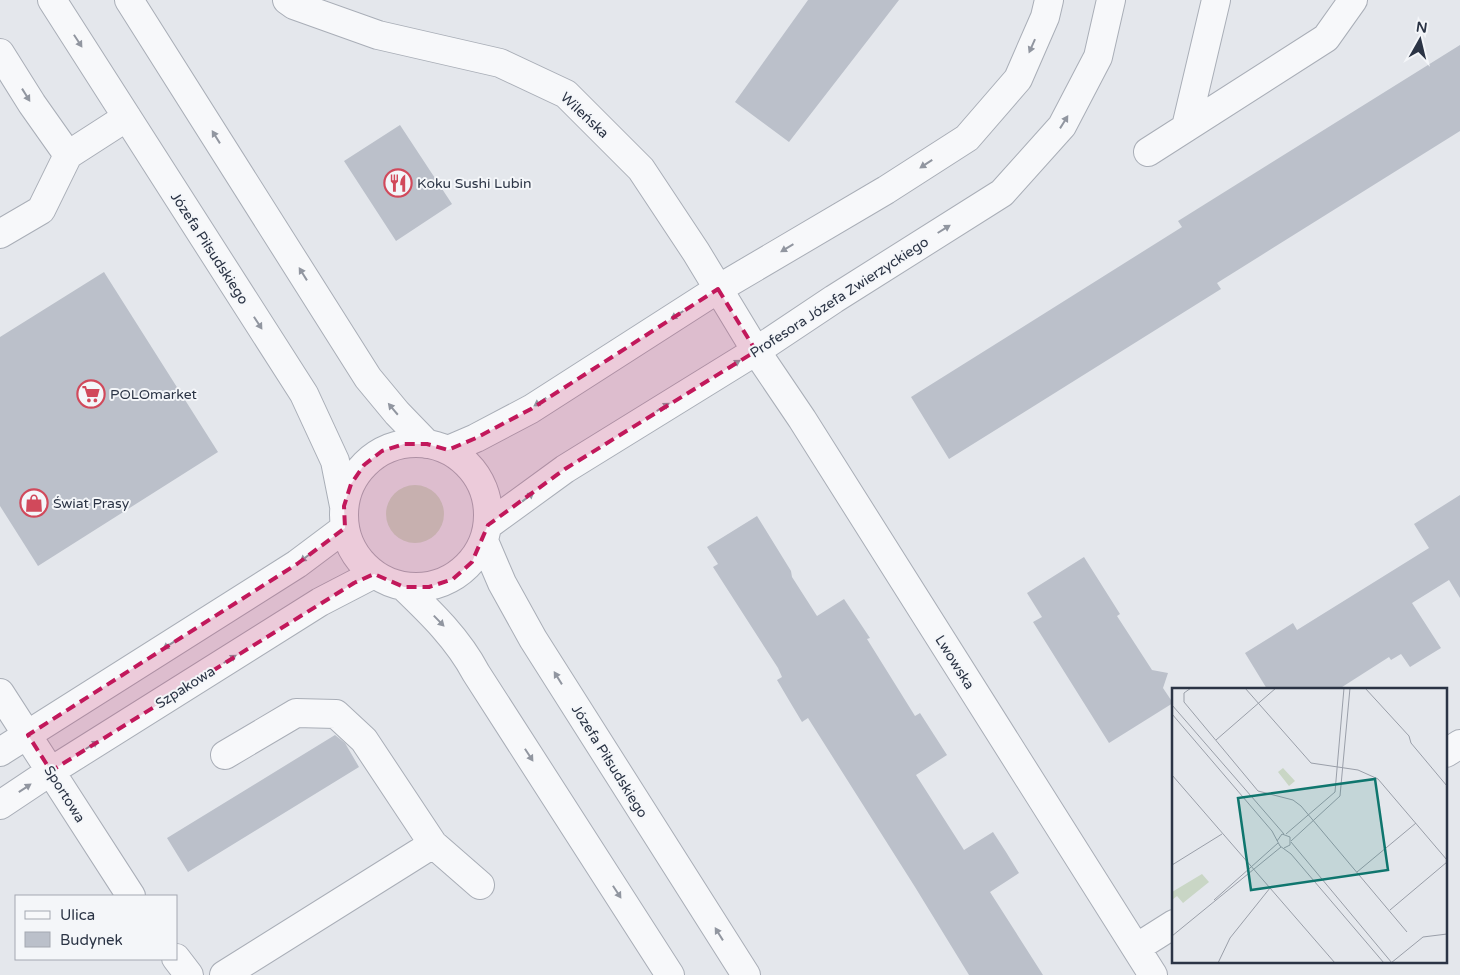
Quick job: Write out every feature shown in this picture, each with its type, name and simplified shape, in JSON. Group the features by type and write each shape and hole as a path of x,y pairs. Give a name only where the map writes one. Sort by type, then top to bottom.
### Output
{"street":[{"name":"Józefa Piłsudskiego","path":"52,0 304,394 335,461 345,517"},
{"path":"129,0 368,378 396,413 437,447 466,463 481,481 488,503 486,533 472,562 453,578 429,587 404,587 388,582 374,574 360,562 350,546 345,517 351,484 364,465 382,451 404,444 437,447 476,438 531,409 718,289 886,190 967,138 1018,79 1045,17 1049,0"},
{"name":"Wileńska","path":"287,0 294,5 378,35 500,63 566,94 641,170 756,351"},
{"name":"Profesora Józefa Zwierzyckiego","path":"486,533 565,469 756,351 834,298 1002,193 1062,126 1098,58 1111,0"},
{"path":"1186,127 1216,0"},
{"path":"1148,152 1326,38 1352,0"},
{"path":"0,53 68,156"},
{"path":"0,234 42,210 68,156 127,117"},
{"name":"Lwowska","path":"756,351 802,419 1153,975"},
{"path":"0,752 297,564 345,517"},
{"name":"Józefa Piłsudskiego","path":"486,533 502,583 533,639 746,975"},
{"name":"Szpakowa","path":"0,805 50,771 320,602 374,574"},
{"path":"404,587 442,623 469,659 481,682 670,975"},
{"name":"Sportowa","path":"0,693 129,895"},
{"path":"225,756 296,713 336,714 364,740 433,844 480,885"},
{"path":"1448,752 1460,744"},
{"path":"224,975 433,844"},
{"path":"1136,948 1172,925"},
{"path":"177,960 188,975"}],"highlighted area":[{"path":"718,289 756,351 565,469 488,525 472,562 453,579 429,587 404,587 374,574 354,583 51,771 28,735 297,564 345,528 344,506 351,484 364,465 382,451 404,444 427,444 448,450 476,438 531,409"}],"green space":[{"path":"409,485 421,485 436,493 444,508 444,520 436,535 421,543 409,543 394,535 386,520 386,508 394,493"}],"building":[{"path":"808,0 899,0 789,142 735,102"},
{"path":"1460,45 1460,131 1217,283 1221,289 949,459 911,397 1182,227 1178,221"},
{"name":"Koku Sushi Lubin","path":"400,125 452,204 396,241 344,161"},
{"name":"POLOmarket","path":"104,272 218,452 38,566 0,506 0,337"},
{"path":"1460,495 1460,598 1449,580 1412,603 1441,648 1410,667 1401,654 1391,660 1389,657 1341,688 1266,688 1245,653 1293,623 1297,630 1429,548 1414,524"},
{"path":"757,516 817,616 844,599 870,638 867,639 915,716 920,713 947,755 916,775 964,850 993,832 1006,852 1019,873 990,892 1043,975 969,975 808,718 802,722 777,680 782,677 778,668 713,567 718,564 707,547"},
{"path":"1084,557 1120,614 1117,616 1152,670 1168,673 1163,688 1172,704 1109,743 1033,622 1042,617 1027,593"},
{"path":"335,735 345,743 359,767 188,872 167,838"}],"place":[{"name":"Koku Sushi Lubin","path":"398,183"},
{"name":"POLOmarket","path":"91,394"},
{"name":"Świat Prasy","path":"34,503"}]}
